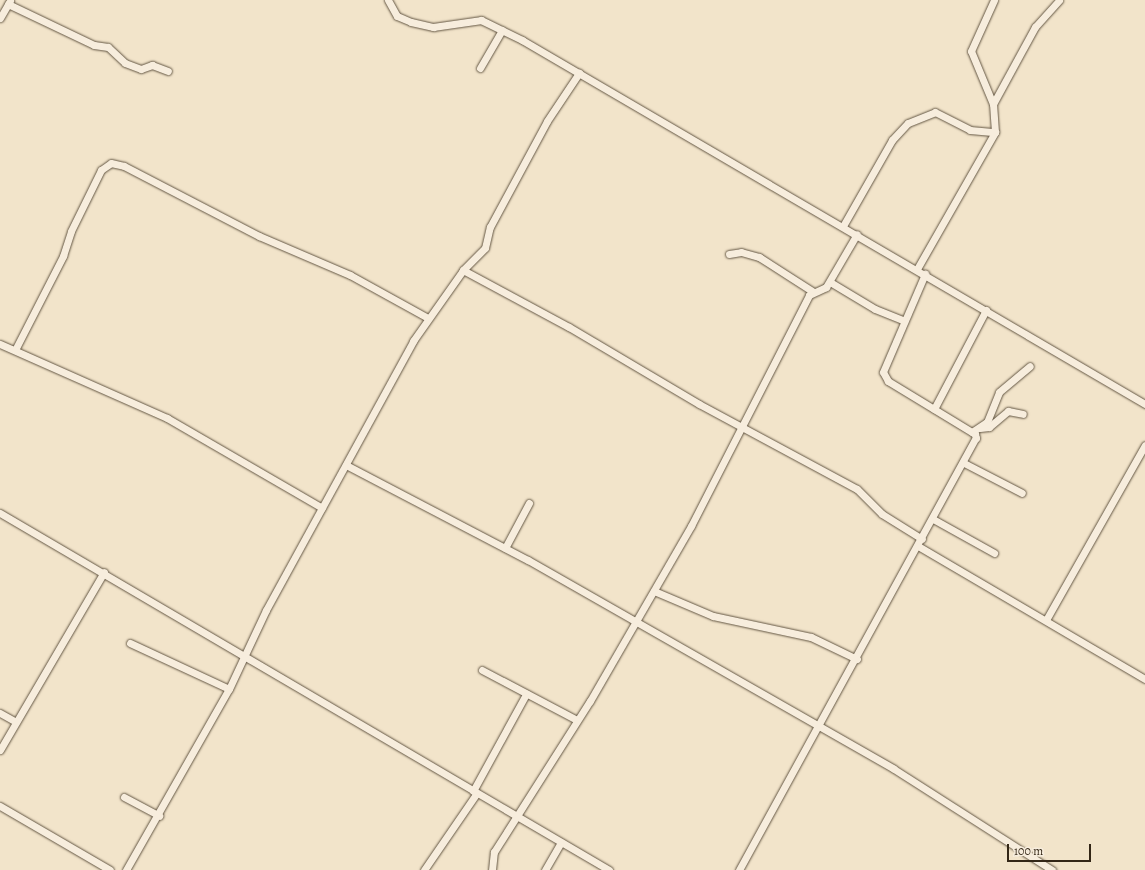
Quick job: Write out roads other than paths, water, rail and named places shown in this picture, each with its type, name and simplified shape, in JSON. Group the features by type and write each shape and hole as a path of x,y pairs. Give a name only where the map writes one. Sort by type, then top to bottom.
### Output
{"street":[{"path":"388,0 397,16 411,22 433,27 481,20 502,30 651,114 1145,404"},
{"path":"917,269 995,132 993,104 971,50 994,0"},
{"path":"993,104 1035,27 1059,0"},
{"path":"0,18 9,2 94,45 108,47 125,63 141,69 152,65 168,71"},
{"path":"480,68 502,30"},
{"path":"126,870 159,816 229,689 243,656 322,508 428,318 463,270 485,248 490,227 547,121 579,73"},
{"path":"843,226 892,140 908,123 935,112 970,130 995,132"},
{"path":"15,350 57,268 101,170 111,163 124,166 253,233 350,275 428,318"},
{"path":"729,254 742,252 759,257 812,292 822,290 830,282 857,234"},
{"path":"463,270 701,405 862,491 882,514 922,539"},
{"path":"739,870 857,659 964,463 976,438 972,432 888,381 883,372 925,274"},
{"path":"830,282 875,309 904,321"},
{"path":"492,870 494,852 636,623 743,428 812,292"},
{"path":"934,410 986,310"},
{"path":"0,344 167,418 322,508"},
{"path":"972,432 980,428 986,422 999,392 1030,366"},
{"path":"980,428 989,427 1008,411 1023,414"},
{"path":"1046,620 1145,445"},
{"path":"964,463 1022,493"},
{"path":"346,465 530,561 919,784 1052,870"},
{"path":"505,548 528,503"},
{"path":"0,513 104,572 243,656 610,870"},
{"path":"933,519 994,553"},
{"path":"918,546 1145,679"},
{"path":"0,750 104,572"},
{"path":"654,591 713,616 811,637 857,659"},
{"path":"130,643 229,689"},
{"path":"482,670 577,720"},
{"path":"424,870 475,792 526,694"},
{"path":"0,713 16,722"},
{"path":"124,797 159,816"},
{"path":"0,806 110,870"},
{"path":"545,870 561,842"}]}
